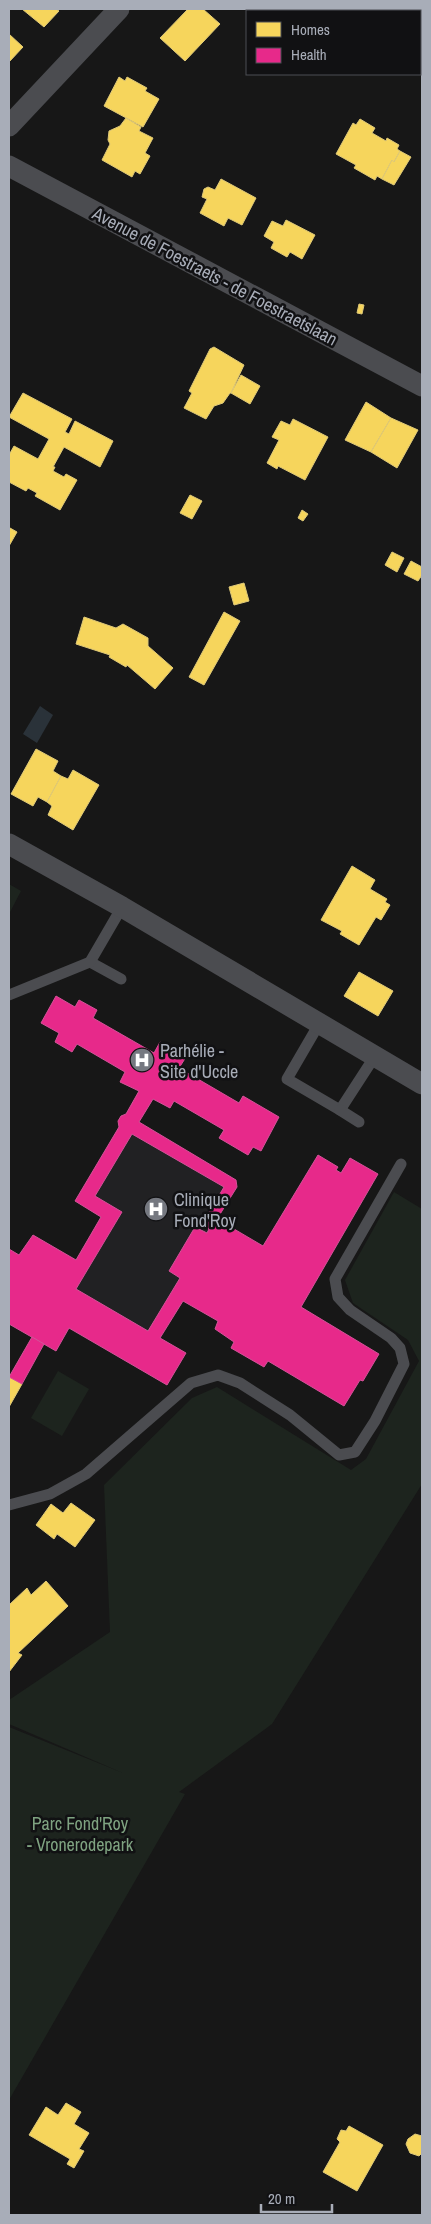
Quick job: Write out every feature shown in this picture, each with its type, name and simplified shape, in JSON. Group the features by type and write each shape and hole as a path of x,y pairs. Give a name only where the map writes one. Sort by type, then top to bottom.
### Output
{"street":[{"path":"9,126 119,9"},
{"name":"Avenue de Foestraets - de Foestraetslaan","path":"9,166 422,386"},
{"path":"9,844 122,907 422,1084"}],"lane":[{"path":"9,995 90,962 122,907"},
{"path":"90,962 121,978"},
{"path":"288,1079 319,1024"},
{"path":"340,1110 375,1056"},
{"path":"277,1073 359,1122"},
{"path":"9,1505 50,1494 86,1474 191,1383 218,1375 240,1383 290,1415 339,1455 355,1452 375,1422 404,1364 400,1348 391,1338 350,1310 338,1297 335,1279 401,1164"}],"shaded area":[{"path":"40,706 53,715 37,743 23,734"},
{"name":"Clinique Fond'Roy","path":"56,996 75,1007 79,1000 97,1010 94,1018 153,1053 160,1042 186,1057 180,1068 239,1103 243,1096 279,1117 261,1151 253,1147 248,1155 219,1138 223,1130 174,1101 170,1108 153,1100 139,1122 236,1180 237,1187 217,1219 263,1246 318,1155 338,1167 336,1170 341,1173 350,1158 378,1174 301,1307 379,1354 363,1381 359,1380 344,1406 268,1361 264,1367 231,1348 234,1342 215,1329 218,1321 183,1301 161,1338 186,1353 167,1385 69,1329 56,1351 9,1324 9,1249 19,1255 33,1235 76,1259 101,1217 75,1201 119,1127 118,1121 121,1116 126,1114 139,1092 120,1082 125,1072 77,1044 72,1052 55,1042 59,1033 41,1023"}],"green space":[{"path":"9,884 21,891 9,914"},
{"name":"Parc Fond'Roy - Vronerodepark","path":"394,1192 422,1209 422,1484 272,1724 179,1792 185,1794 9,2100 9,1727 123,1773 9,1724 9,1700 110,1632 104,1485 192,1398 217,1387 351,1470 366,1459 419,1361 408,1340 353,1303 345,1280"},
{"path":"58,1371 89,1389 62,1436 31,1418"}],"building: Homes":[{"path":"22,9 56,9 59,11 44,27"},
{"path":"188,9 203,9 220,24 185,61 160,38"},
{"path":"9,34 23,47 9,62"},
{"path":"119,77 125,81 127,77 147,88 145,91 159,99 143,127 104,106"},
{"path":"126,118 141,127 139,131 153,138 145,153 150,156 140,174 135,171 132,177 102,160 110,144 108,140 109,131 120,126"},
{"path":"360,119 375,128 372,133 386,141 387,138 399,145 397,149 400,151 394,162 392,160 382,179 377,176 375,180 354,168 356,165 336,154 353,123 356,125"},
{"path":"400,151 411,157 394,185 382,179 392,160 394,162"},
{"path":"221,179 256,198 242,225 228,218 224,226 200,213 207,199 202,197 204,189 208,187 215,190"},
{"path":"286,220 315,235 302,259 290,252 287,257 271,248 274,242 264,236 272,221 283,226"},
{"path":"359,304 364,305 362,314 357,313"},
{"path":"214,347 244,365 231,393 223,403 214,406 206,419 184,408 192,393 189,391 210,349"},
{"path":"241,375 260,386 250,404 231,393"},
{"path":"23,393 72,419 65,432 69,434 75,421 113,441 100,467 64,447 53,467 55,467 53,471 64,477 66,474 77,480 60,510 35,496 37,493 28,488 26,491 9,482 9,455 14,446 38,459 49,439 9,417"},
{"path":"366,402 391,418 371,452 345,440"},
{"path":"391,418 418,430 397,468 371,452"},
{"path":"293,419 328,437 305,480 278,466 277,469 267,463 279,440 272,437 281,421 290,425"},
{"path":"190,495 202,501 192,519 180,513"},
{"path":"302,510 308,514 303,521 298,518"},
{"path":"10,528 17,532 9,546 9,531"},
{"path":"392,552 404,558 397,572 385,565"},
{"path":"411,561 422,567 422,575 418,581 404,574"},
{"path":"244,583 249,601 234,605 229,587"},
{"path":"224,612 240,621 204,685 189,677"},
{"path":"84,617 116,628 123,624 148,638 148,646 173,668 155,689 127,665 126,667 109,657 110,655 76,644"},
{"path":"36,749 58,761 53,771 61,776 47,802 38,797 33,806 11,794"},
{"path":"73,770 99,785 73,830 48,815 52,806 47,802 61,776 68,779"},
{"path":"352,866 375,880 370,889 387,899 385,902 390,905 381,920 376,917 359,945 340,934 342,931 321,920"},
{"path":"359,972 393,991 378,1016 344,996"},
{"path":"9,1376 22,1384 9,1407"},
{"path":"71,1503 95,1520 75,1547 57,1534 54,1539 36,1525 51,1504 63,1513"},
{"path":"46,1581 68,1606 18,1653 22,1655 9,1672 9,1605 27,1588 31,1595"},
{"path":"66,2103 81,2112 74,2124 89,2133 79,2149 84,2151 74,2168 67,2164 70,2159 29,2135 46,2107 58,2115"},
{"path":"349,2126 383,2145 357,2191 323,2172 340,2142 337,2139 341,2130 346,2131"},
{"path":"415,2134 422,2136 422,2153 419,2156 410,2153 406,2144 408,2139"}],"building: Health":[{"name":"Clinique Fond'Roy","path":"56,996 75,1007 79,1000 97,1010 93,1018 154,1053 160,1042 186,1057 179,1068 239,1103 243,1096 279,1117 261,1151 253,1147 248,1155 219,1138 224,1130 174,1101 170,1108 153,1099 139,1122 236,1180 237,1187 217,1219 263,1246 318,1155 338,1167 336,1170 341,1173 350,1158 378,1174 301,1307 379,1354 363,1381 360,1380 344,1406 268,1361 264,1367 231,1348 234,1342 215,1329 218,1321 183,1301 160,1338 186,1353 167,1385 69,1328 56,1351 9,1324 9,1249 19,1255 33,1235 76,1260 101,1217 75,1201 119,1127 118,1121 121,1116 126,1114 139,1091 120,1082 125,1072 77,1044 72,1052 55,1042 59,1033 41,1023","holes":["132,1134 224,1187 202,1224 209,1229 207,1233 195,1227 169,1271 180,1278 148,1331 76,1289 122,1212 95,1196"]},
{"path":"32,1337 44,1344 22,1384 9,1377"}],"place":[{"name":"Parhélie - Site d'Uccle","path":"142,1060"},
{"name":"Clinique Fond'Roy","path":"156,1209"}]}
